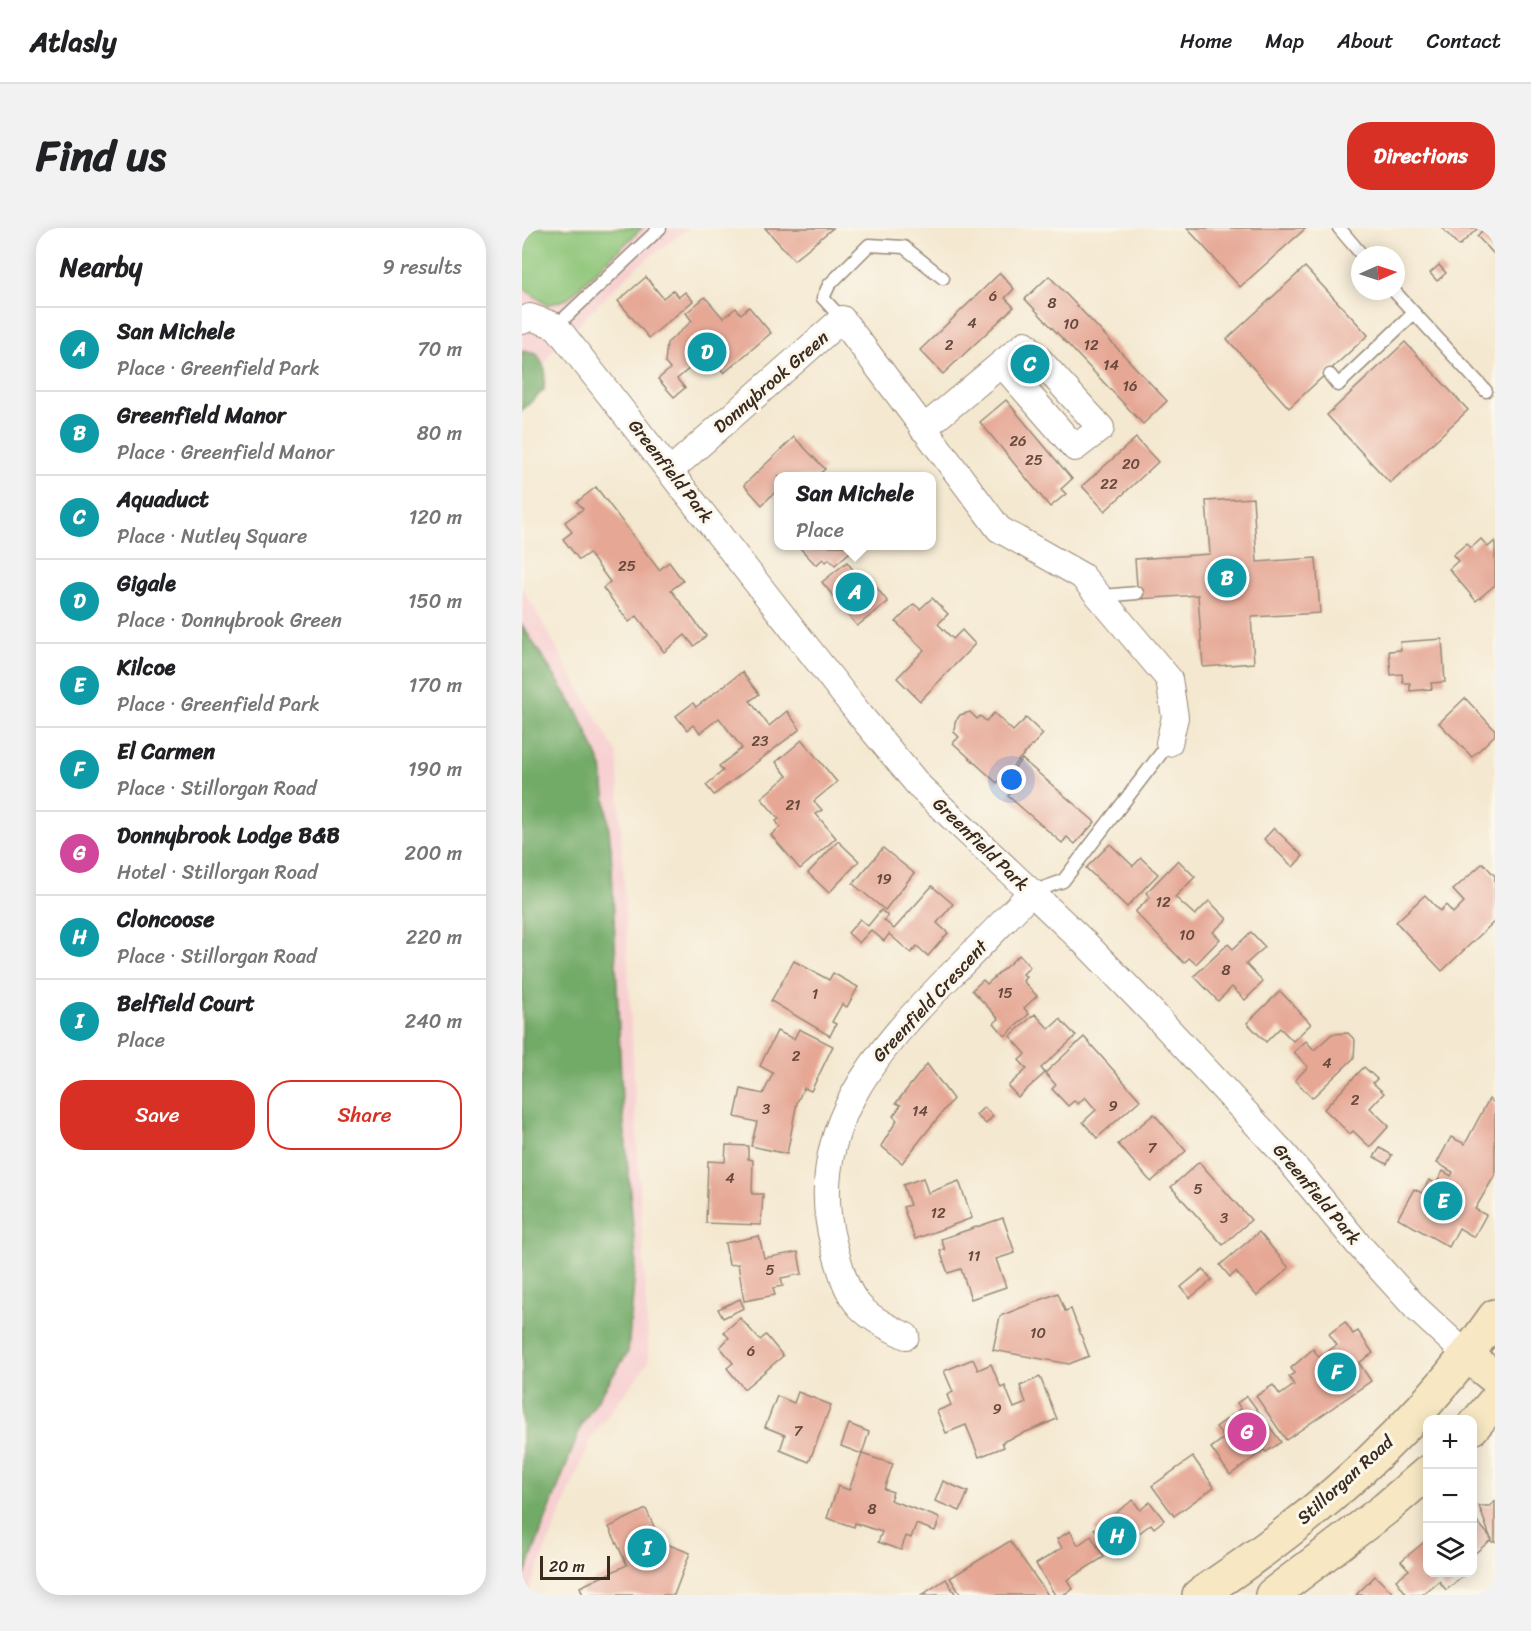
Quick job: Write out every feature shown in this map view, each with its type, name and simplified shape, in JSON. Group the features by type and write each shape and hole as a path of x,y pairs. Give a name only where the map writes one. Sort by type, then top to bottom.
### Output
{"main road":[{"name":"Stillorgan Road","path":"1198,1595 1268,1546 1342,1487 1425,1406 1468,1356 1495,1316"},
{"path":"1468,1356 1495,1377"},
{"path":"1477,1423 1495,1401"},
{"path":"1477,1447 1495,1440"},
{"path":"1272,1595 1370,1522 1423,1477"}],"street":[{"path":"525,315 556,326"},
{"path":"842,319 999,529 1082,576 1169,679 1175,717 1168,743"},
{"name":"Donnybrook Green","path":"671,470 842,319"},
{"name":"Greenfield Park","path":"556,326 671,470 839,688 920,787 1087,945 1245,1110 1422,1314 1468,1356"},
{"path":"923,429 1002,364"},
{"name":"Greenfield Crescent","path":"906,1336 873,1320 860,1308 844,1282 831,1236 828,1161 840,1121 859,1083 879,1052 1032,892"}],"lane":[{"path":"556,326 660,228"},
{"path":"1339,228 1354,246"},
{"name":"Donnybrook Green","path":"842,319 823,298 829,285 870,245 904,247 943,278"},
{"path":"1402,300 1486,391"},
{"path":"1330,375 1338,385 1414,313"},
{"path":"1101,596 1137,593"},
{"path":"1032,892 1063,881 1168,743"}],"shaded area":[{"path":"522,228 689,228 639,265 581,321 552,352 522,398"},
{"path":"522,587 617,754 649,1362 593,1435 527,1595 522,1595"}],"green space":[{"path":"522,228 642,228 567,299 547,305 522,287"},
{"path":"522,351 537,354 545,369 544,390 522,410"},
{"path":"522,625 579,714 602,767 611,848 622,1100 636,1260 628,1352 582,1424 522,1582"}],"building":[{"path":"765,228 833,228 794,260"},
{"path":"1187,228 1306,228 1240,287"},
{"path":"1442,228 1478,228 1459,246"},
{"path":"1485,228 1495,228 1495,255 1477,236"},
{"path":"1439,265 1446,273 1437,281 1430,273"},
{"path":"1305,267 1368,335 1289,408 1227,339"},
{"path":"1000,273 1014,289 1005,298 1014,307 943,374 920,350"},
{"path":"1049,276 1167,401 1143,424 1025,299"},
{"path":"646,277 663,298 673,290 679,297 685,292 693,301 649,338 618,301"},
{"path":"705,297 723,318 736,308 741,314 749,307 771,333 724,373 715,362 705,370 698,361 677,379 685,388 674,397 658,379 670,369 665,363 667,343 692,321 686,313"},
{"path":"1405,342 1468,410 1390,483 1327,415"},
{"path":"1006,400 1072,479 1061,489 1066,494 1050,507 980,422"},
{"path":"794,437 825,469 822,472 774,472 774,493 762,505 744,485"},
{"path":"1136,438 1158,462 1105,511 1082,486"},
{"path":"596,487 659,570 669,562 683,581 671,590 706,636 694,646 685,635 664,652 637,616 629,622 603,588 610,582 589,553 579,560 563,539 572,532 565,522 583,509 577,502"},
{"path":"1253,498 1257,562 1316,558 1320,613 1251,617 1254,663 1203,667 1198,595 1138,599 1135,559 1210,554 1206,501"},
{"path":"1481,539 1488,547 1495,541 1495,585 1476,601 1449,569 1458,561 1453,555 1467,543 1471,548"},
{"path":"802,550 852,550 835,565 829,559 826,562 823,559 816,565"},
{"path":"847,562 863,583 869,578 888,602 857,626 822,582"},
{"path":"932,598 948,614 938,624 953,639 962,630 975,644 920,701 897,678 924,650 896,622 914,604 920,609"},
{"path":"1442,639 1445,682 1431,683 1432,689 1410,691 1410,683 1403,683 1402,674 1391,675 1389,651 1401,650 1400,642"},
{"path":"742,672 759,694 750,701 769,726 787,711 800,729 714,795 706,785 723,771 719,766 742,748 719,718 700,733 693,725 687,730 676,716 693,703 696,707"},
{"path":"1465,698 1495,730 1495,735 1472,757 1439,723"},
{"path":"970,712 977,719 980,716 986,721 994,713 1013,731 1026,718 1043,734 997,783 953,743 959,737 954,732 955,722 960,715"},
{"path":"802,740 837,782 814,801 822,810 816,814 836,838 800,869 771,835 780,827 776,821 779,819 761,798 787,776 776,762"},
{"path":"1022,759 1095,822 1075,844 1067,837 1062,843 1008,796 1013,791 1002,782"},
{"path":"1274,828 1303,856 1293,867 1264,839"},
{"path":"838,841 859,861 829,893 808,873"},
{"path":"1110,844 1133,866 1141,858 1158,874 1127,907 1086,868"},
{"path":"883,848 914,873 885,910 853,884"},
{"path":"1178,860 1195,877 1175,897 1195,915 1209,901 1227,919 1213,932 1220,939 1196,964 1189,958 1184,963 1135,912 1150,897 1146,893"},
{"path":"1483,863 1495,876 1495,921 1442,971 1396,922 1425,895 1440,911 1446,905 1453,913 1464,902 1453,890"},
{"path":"932,886 953,904 937,923 948,933 928,956 917,946 911,953 889,934 884,941 871,930 859,943 848,933 860,919 868,926 881,910 888,916 884,920 894,929"},
{"path":"1251,932 1265,947 1246,964 1263,982 1245,1000 1232,987 1218,1001 1194,976 1228,944 1233,949"},
{"path":"1019,955 1030,967 1023,974 1026,977 1023,981 1037,996 1024,1008 1029,1014 1005,1036 994,1023 999,1019 972,990 983,980 987,984"},
{"path":"794,961 829,980 833,973 858,987 847,1007 842,1004 832,1022 836,1024 830,1036 771,1001"},
{"path":"1280,991 1311,1024 1293,1041 1280,1028 1266,1042 1247,1023"},
{"path":"1035,1014 1049,1029 1060,1019 1076,1036 1041,1068 1045,1073 1018,1097 1008,1086 1027,1069 1019,1060 1026,1054 1010,1036"},
{"path":"799,1029 833,1046 811,1091 804,1088 797,1102 787,1154 751,1146 757,1122 735,1117 741,1089 763,1094 773,1073 760,1066 777,1031 794,1039"},
{"path":"1348,1033 1355,1040 1354,1058 1312,1098 1295,1080 1308,1067 1294,1052 1306,1041 1314,1050 1332,1034"},
{"path":"1084,1037 1140,1100 1097,1138 1083,1122 1096,1110 1085,1097 1078,1104 1074,1101 1068,1106 1052,1089 1056,1085 1045,1073"},
{"path":"927,1064 953,1099 902,1163 881,1146 897,1120 893,1116 901,1105 896,1103"},
{"path":"1364,1067 1377,1079 1373,1083 1384,1093 1370,1108 1389,1126 1370,1147 1353,1131 1350,1134 1324,1109"},
{"path":"1489,1099 1495,1103 1495,1175 1475,1209 1486,1215 1474,1237 1459,1228 1449,1247 1398,1218 1414,1189 1422,1193 1429,1180 1436,1184 1443,1171 1451,1176 1453,1172 1437,1163 1451,1137 1465,1144"},
{"path":"984,1107 993,1116 986,1124 976,1115"},
{"path":"1154,1114 1186,1151 1151,1182 1118,1144"},
{"path":"726,1145 748,1146 748,1159 753,1160 752,1194 763,1194 761,1225 706,1223 708,1161 725,1162"},
{"path":"1380,1148 1392,1155 1387,1164 1374,1157"},
{"path":"1199,1162 1251,1220 1223,1245 1171,1187"},
{"path":"923,1178 928,1193 959,1181 972,1218 915,1239 903,1207 910,1205 903,1185"},
{"path":"1003,1218 1015,1253 996,1259 1006,1287 971,1299 961,1269 948,1273 940,1251 945,1250 941,1239"},
{"path":"1259,1232 1289,1268 1257,1296 1236,1272 1230,1277 1220,1265"},
{"path":"759,1236 764,1258 798,1252 802,1274 781,1278 783,1286 773,1288 775,1295 744,1301 738,1264 729,1265 725,1243"},
{"path":"1203,1269 1212,1280 1190,1298 1181,1287"},
{"path":"1058,1293 1065,1311 1071,1309 1089,1356 1069,1364 993,1350 1000,1316"},
{"path":"740,1299 744,1308 723,1318 718,1309"},
{"path":"740,1318 760,1340 766,1335 783,1356 744,1389 727,1368 733,1363 720,1347 729,1338 724,1332"},
{"path":"1345,1322 1353,1334 1358,1331 1373,1353 1359,1363 1371,1381 1286,1440 1256,1396 1273,1385 1280,1395 1294,1385 1289,1377 1294,1373 1291,1368 1313,1349 1319,1357 1337,1345 1329,1334"},
{"path":"973,1359 978,1370 991,1364 1001,1388 1005,1386 1014,1408 1026,1403 1020,1386 1040,1377 1057,1419 1002,1442 1004,1447 979,1457 966,1425 946,1433 937,1411 951,1405 947,1395 953,1392 944,1371"},
{"path":"798,1392 831,1405 809,1462 780,1450 785,1435 765,1427 777,1396 794,1403"},
{"path":"1247,1396 1281,1442 1266,1452 1264,1450 1230,1475 1211,1448 1224,1438 1216,1427 1241,1409 1237,1403"},
{"path":"849,1424 869,1432 862,1454 841,1446"},
{"path":"862,1454 893,1464 884,1489 893,1492 890,1500 940,1518 935,1531 916,1524 911,1538 906,1536 901,1550 878,1542 882,1532 855,1523 854,1527 827,1518 838,1486 849,1490"},
{"path":"1193,1457 1214,1487 1174,1516 1152,1486"},
{"path":"943,1481 968,1492 960,1511 935,1501"},
{"path":"1133,1500 1140,1510 1150,1502 1164,1520 1154,1528 1151,1524 1125,1544 1130,1549 1117,1559 1094,1529"},
{"path":"1495,1501 1495,1542 1492,1542 1479,1506 1490,1506"},
{"path":"646,1509 661,1542 690,1553 674,1595 583,1595 580,1587 627,1565 609,1527"},
{"path":"1477,1521 1492,1539 1477,1552"},
{"path":"1070,1531 1078,1545 1091,1536 1104,1557 1067,1580 1073,1589 1063,1595 1055,1595 1036,1564 1062,1548 1057,1539"},
{"path":"1010,1541 1048,1595 961,1595 950,1578"},
{"path":"1423,1543 1423,1577 1463,1577 1446,1590 1439,1581 1422,1595 1407,1595 1396,1580 1409,1570 1401,1561"},
{"path":"1375,1576 1395,1595 1356,1595"},
{"path":"946,1579 956,1595 922,1595"}],"place":[{"name":"Gigale","path":"707,352"},
{"name":"Aquaduct","path":"1030,364"},
{"name":"Greenfield Manor","path":"1227,578"},
{"name":"San Michele","path":"855,592"},
{"name":"Kilcoe","path":"1443,1201"},
{"name":"El Carmen","path":"1337,1372"},
{"name":"Donnybrook Lodge B&B","path":"1247,1432"},
{"name":"Cloncoose","path":"1117,1536"},
{"name":"Belfield Court","path":"647,1548"}]}
